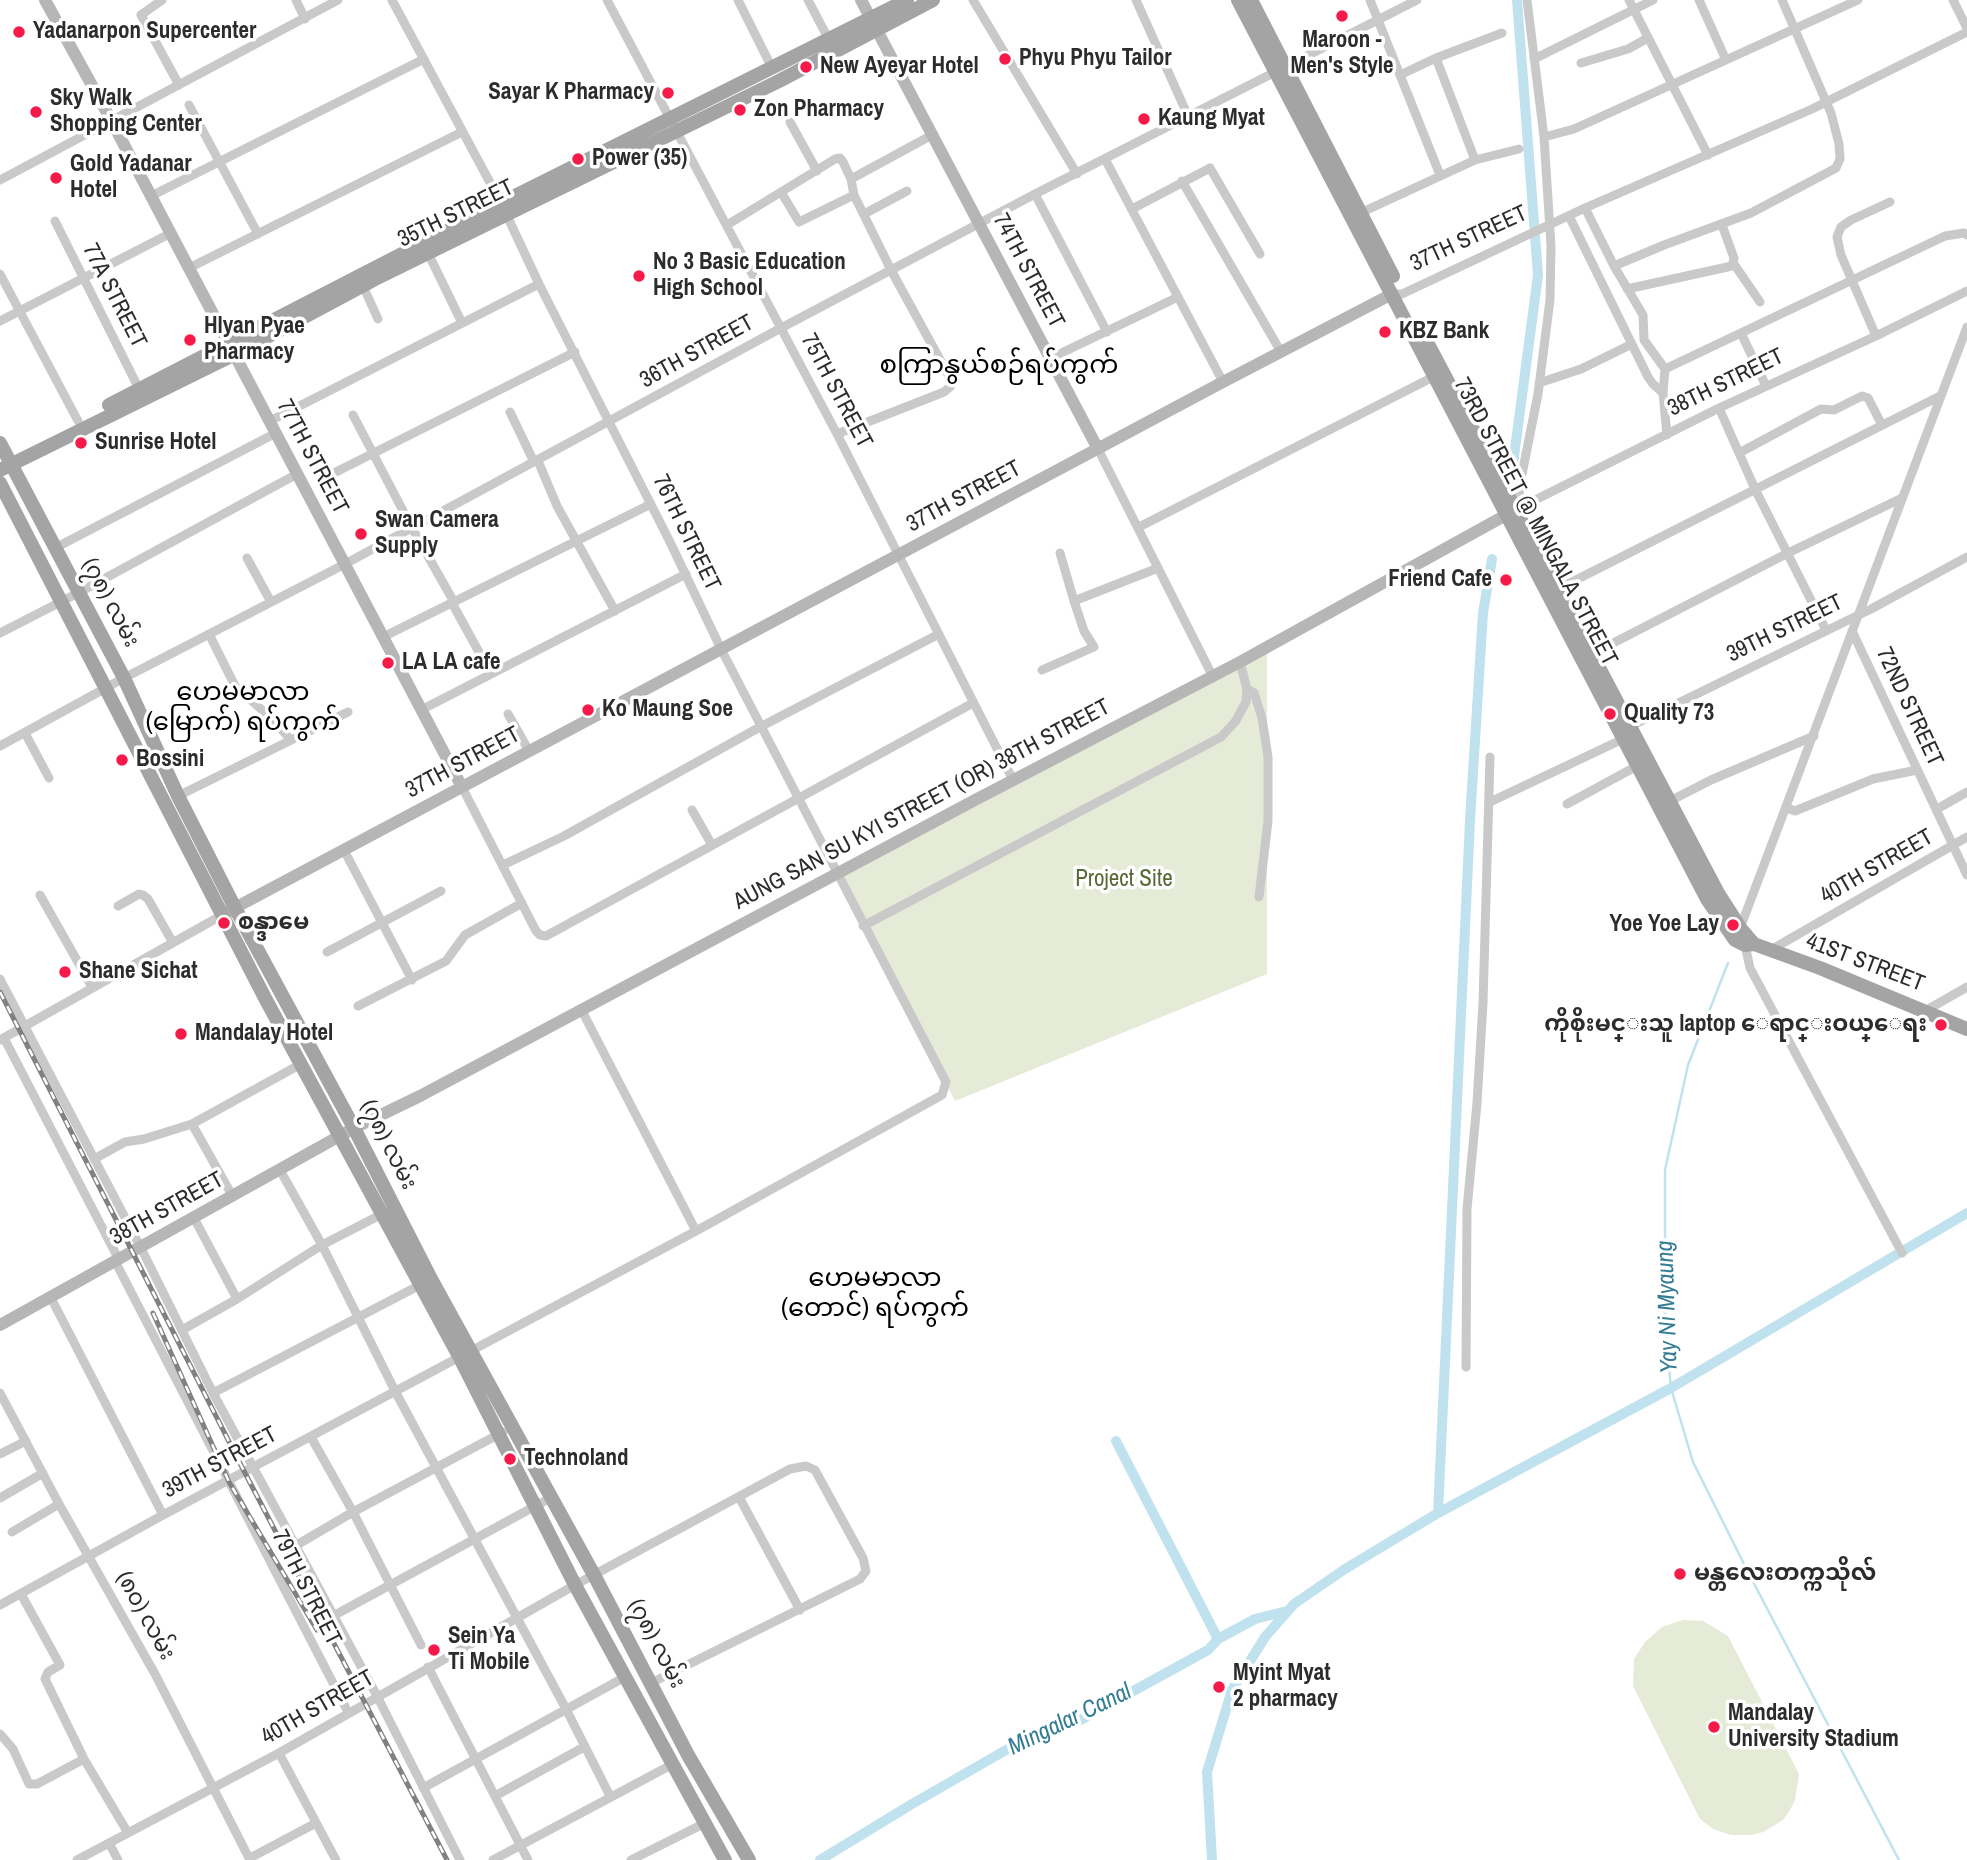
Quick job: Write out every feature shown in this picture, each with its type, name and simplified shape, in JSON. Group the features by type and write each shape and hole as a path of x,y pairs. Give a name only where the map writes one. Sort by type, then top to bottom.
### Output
{"main road":[{"name":"35TH STREET","path":"5,463 504,209 751,87 872,24 907,0"},
{"name":"35TH STREET","path":"751,87 772,68 829,40 933,0"},
{"name":"73RD STREET @ MINGALA STREET","path":"1238,0 1280,68"},
{"name":"73RD STREET @ MINGALA STREET","path":"1251,0 1280,68 1355,216 1437,375 1514,511 1624,732 1712,896 1744,939"},
{"name":"35TH STREET","path":"5,463 139,389 363,286 428,253 504,209"},
{"name":"(၇၈) လမ်း","path":"0,443 5,463 55,548 124,678 301,1064 340,1137 388,1211 466,1354 513,1427 688,1755 749,1860"},
{"name":"(၇၈) လမ်း","path":"0,482 148,771 354,1128 388,1211"},
{"name":"73RD STREET @ MINGALA STREET","path":"1624,732 1637,766 1664,805"},
{"name":"41ST STREET","path":"1744,939 1967,1029"},
{"name":"(၇၈) လမ်း","path":"466,1354 499,1434 534,1506 722,1859"}],"street":[{"name":"77TH STREET","path":"45,0 171,233 540,935 546,936 712,845"},
{"path":"162,0 141,15 180,85"},
{"path":"296,0 305,19"},
{"path":"0,180 338,0"},
{"name":"76TH STREET","path":"393,0 504,209 760,727 946,1082"},
{"name":"75TH STREET","path":"607,0 837,434 1013,780"},
{"path":"738,0 772,68"},
{"path":"808,0 829,40"},
{"name":"74TH STREET","path":"861,0 1139,527 1213,677"},
{"path":"973,0 1077,174"},
{"path":"1136,0 1188,116"},
{"path":"1370,0 1440,175"},
{"name":"36TH STREET","path":"0,746 1035,194 1418,0"},
{"path":"1514,511 1539,383 1550,300 1544,136 1527,0"},
{"path":"1629,0 1708,155"},
{"path":"1534,59 1653,0"},
{"path":"1699,0 1726,60"},
{"path":"1614,267 1664,245 1722,225 1779,199 1836,168 1840,159 1839,144 1826,101 1782,0"},
{"path":"1544,136 1574,129 1858,0"},
{"path":"1953,0 1967,30"},
{"name":"37TH STREET","path":"2,1039 172,941 1281,352 1397,294 1812,109 1967,30"},
{"path":"1400,75 1502,33"},
{"path":"1581,63 1628,49 1648,38"},
{"path":"1436,58 1475,160"},
{"path":"151,196 424,60"},
{"path":"189,105 258,233"},
{"path":"789,122 817,171"},
{"path":"189,268 462,132"},
{"path":"851,179 932,135"},
{"path":"1355,216 1475,160 1519,149"},
{"path":"727,225 840,158 851,179 854,195 950,378 951,386 944,392 837,434"},
{"path":"1105,159 1223,382"},
{"path":"1132,209 1208,167 1212,169 1260,254"},
{"path":"1182,181 1281,352"},
{"path":"864,214 907,191"},
{"path":"781,192 799,222 854,195"},
{"path":"1035,194 1107,332"},
{"path":"1876,336 1851,281 1837,237 1841,227 1851,220 1890,202"},
{"path":"1586,208 1614,267 1643,315 1644,340 1665,369 1663,393 1667,435"},
{"path":"1569,216 1653,384 1663,393"},
{"name":"77A STREET","path":"55,221 139,389"},
{"path":"1722,225 1734,264 1760,302"},
{"path":"0,321 171,233"},
{"path":"1665,369 1945,236 1964,233 1967,235"},
{"path":"428,253 462,323"},
{"path":"1627,289 1734,264"},
{"path":"0,274 78,421"},
{"path":"55,548 462,323 539,284"},
{"path":"363,286 378,319"},
{"name":"38TH STREET","path":"1514,511 1719,408 1967,291"},
{"path":"1051,358 1178,297"},
{"path":"1900,1250 1750,968 1744,939 1787,808 1967,327"},
{"path":"1741,333 1766,386"},
{"path":"1539,383 1581,369 1632,344"},
{"path":"320,480 575,352"},
{"path":"1139,527 1437,375"},
{"path":"1552,592 1940,396"},
{"path":"1739,453 1821,408 1834,410 1862,397 1868,398 1882,425"},
{"path":"1719,408 1755,489 1826,630"},
{"path":"510,412 557,506 615,611"},
{"path":"353,415 491,674"},
{"path":"0,633 298,474"},
{"path":"1586,657 1788,553 1902,498"},
{"path":"383,638 651,504"},
{"name":"AUNG SAN SU KYI STREET (OR) 38TH STREET","path":"354,1128 1213,677 1514,511"},
{"path":"1042,670 1094,647 1084,631 1060,553"},
{"path":"247,558 271,602"},
{"name":"39TH STREET","path":"1490,802 1966,561"},
{"path":"1074,601 1158,568"},
{"path":"421,710 686,574"},
{"name":"72ND STREET","path":"1852,631 1967,875"},
{"path":"209,634 235,686 291,740"},
{"path":"503,865 564,836 760,727 939,634"},
{"path":"863,926 1222,737 1235,722 1246,702 1247,689 1240,662"},
{"path":"1247,689 1254,694 1262,718 1268,757 1268,821 1259,897"},
{"path":"692,810 712,845 973,703"},
{"path":"178,796 348,712"},
{"path":"508,714 529,751"},
{"path":"25,733 49,778"},
{"path":"1664,805 1711,780 1814,736"},
{"path":"1466,1367 1467,1209 1483,1003 1490,757"},
{"path":"1567,804 1637,766"},
{"path":"1787,808 1795,811 1873,779 1917,770"},
{"path":"1937,808 1967,793"},
{"name":"40TH STREET","path":"1769,951 1967,837"},
{"path":"344,850 412,980"},
{"path":"327,952 441,891"},
{"path":"118,906 139,894 143,895 172,941"},
{"path":"40,895 92,987"},
{"path":"358,1006 446,961 458,944 473,930 522,903"},
{"name":"79TH STREET","path":"0,979 141,1248 213,1394 377,1696 460,1860"},
{"path":"1926,1011 1967,987"},
{"path":"581,1009 696,1231"},
{"name":"79TH STREET","path":"2,1039 348,1712"},
{"path":"94,1159 125,1142 192,1124 301,1064"},
{"name":"39TH STREET","path":"0,1605 163,1515 254,1469 696,1231 942,1095 946,1082"},
{"path":"192,1124 233,1196"},
{"name":"38TH STREET","path":"0,1325 354,1128"},
{"path":"280,1170 322,1245 395,1391 438,1467 610,1796"},
{"path":"182,1330 322,1245 388,1211"},
{"path":"194,1218 237,1299"},
{"path":"213,1394 426,1282"},
{"path":"51,1298 163,1515"},
{"name":"(၈၀) လမ်း","path":"0,1393 155,1674 250,1859"},
{"path":"295,1546 353,1511 513,1427"},
{"path":"311,1437 353,1511 421,1645"},
{"path":"0,1454 26,1441"},
{"name":"40TH STREET","path":"77,1860 279,1753 575,1585 790,1469 806,1466 815,1470 863,1558 866,1571 860,1579 800,1610"},
{"path":"0,1498 43,1474"},
{"path":"333,1616 551,1497"},
{"path":"651,1683 800,1610 739,1497"},
{"path":"12,1532 59,1504"},
{"path":"21,1594 59,1665 48,1672 45,1679 84,1759 128,1833"},
{"path":"428,1667 528,1860"},
{"path":"423,1788 625,1677"},
{"path":"0,1734 13,1749 29,1784 37,1784 84,1759"},
{"path":"495,1796 584,1747"},
{"path":"279,1753 336,1860"},
{"path":"493,1860 673,1764"},
{"path":"250,1859 316,1823"},
{"path":"631,1860 705,1823"},
{"path":"109,1843 118,1860"}],"green space":[{"name":"Project Site","path":"1267,647 1267,974 955,1101 838,872"},
{"name":"Mandalay University Stadium","path":"1683,1620 1703,1621 1728,1636 1799,1774 1795,1800 1790,1810 1783,1820 1763,1832 1731,1835 1713,1829 1700,1819 1633,1686 1634,1659 1645,1642 1662,1627"}],"waterway":[{"path":"1513,464 1538,275 1517,0"},
{"path":"1438,1513 1470,820 1483,613 1492,559"},
{"name":"Yay Ni Myaung","path":"1728,963 1688,1065 1665,1170 1665,1327 1671,1388 1693,1462 1899,1860"},
{"path":"1212,1860 1207,1772 1232,1690 1265,1637 1294,1604 1345,1569 1438,1513 1671,1388 1967,1213"},
{"path":"1116,1441 1218,1639"},
{"name":"Mingalar Canal","path":"820,1860 1053,1723 1075,1723 1208,1650 1218,1639 1255,1619 1287,1611"}],"railway":[{"path":"0,992 245,1473 447,1860"},
{"path":"153,1313 229,1482 317,1630"}],"place":[{"name":"Maroon - Men's Style","path":"1342,16"},
{"name":"Yadanarpon Supercenter","path":"19,32"},
{"name":"Phyu Phyu Tailor","path":"1005,59"},
{"name":"New Ayeyar Hotel","path":"806,67"},
{"name":"Sayar K Pharmacy","path":"668,93"},
{"name":"Zon Pharmacy","path":"740,110"},
{"name":"Sky Walk Shopping Center","path":"36,112"},
{"name":"Kaung Myat","path":"1144,119"},
{"name":"Power (35)","path":"578,159"},
{"name":"Gold Yadanar Hotel","path":"56,178"},
{"name":"No 3 Basic Education High School","path":"639,276"},
{"name":"KBZ Bank","path":"1385,332"},
{"name":"Hlyan Pyae Pharmacy","path":"190,340"},
{"name":"Sunrise Hotel","path":"81,443"},
{"name":"Swan Camera Supply","path":"361,534"},
{"name":"Friend Cafe","path":"1506,580"},
{"name":"LA LA cafe","path":"388,663"},
{"name":"Ko Maung Soe","path":"588,710"},
{"name":"Quality 73","path":"1610,714"},
{"name":"Bossini","path":"122,760"},
{"name":"စန္ဒာမေ","path":"224,923"},
{"name":"Yoe Yoe Lay","path":"1733,925"},
{"name":"Shane Sichat","path":"65,972"},
{"name":"ကိုစိုးမင္းသူ laptop ေရာင္းဝယ္ေရး","path":"1941,1025"},
{"name":"Mandalay Hotel","path":"181,1034"},
{"name":"Technoland","path":"510,1459"},
{"name":"မန္တလေးတက္ကသိုလ်","path":"1680,1574"},
{"name":"Sein Ya Ti Mobile","path":"434,1650"},
{"name":"Myint Myat 2 pharmacy","path":"1219,1687"},
{"name":"Mandalay University Stadium","path":"1714,1727"}],"district":[{"name":"စကြာနွယ်စဉ်ရပ်ကွက်","path":"999,366"},
{"name":"ဟေမမာလာ (မြောက်) ရပ်ကွက်","path":"243,708"},
{"name":"ဟေမမာလာ (တောင်) ရပ်ကွက်","path":"875,1294"}]}
